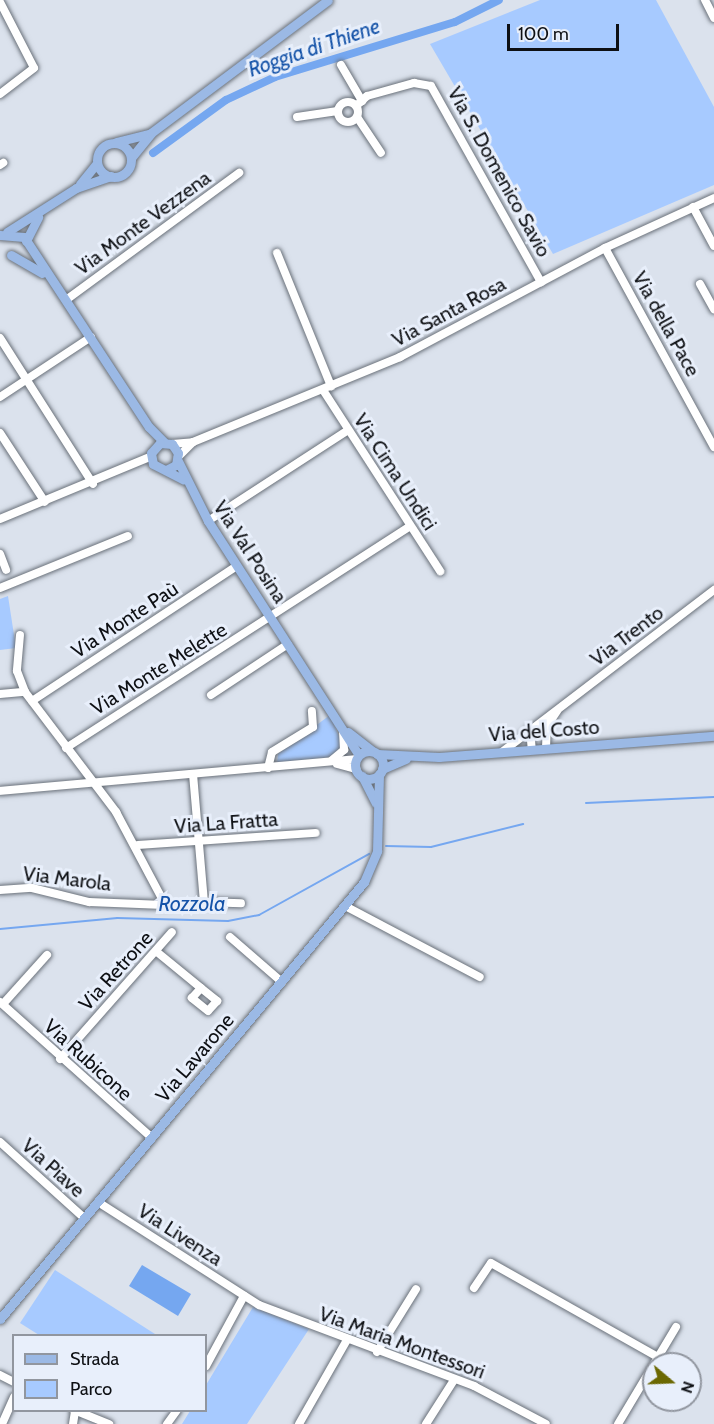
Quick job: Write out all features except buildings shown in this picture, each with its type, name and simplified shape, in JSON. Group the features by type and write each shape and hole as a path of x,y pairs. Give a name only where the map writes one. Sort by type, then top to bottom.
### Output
{"main road":[{"path":"76,188 125,172 131,158 151,133 328,0"},
{"path":"1,235 44,211 76,188 97,163 103,146 151,133"},
{"path":"115,142 131,158"},
{"path":"97,163 111,176"},
{"path":"0,260 11,255 26,243 44,211"},
{"path":"1,235 15,233 26,243"},
{"name":"Via Val Posina","path":"26,243 149,427 168,443 178,459 183,479 208,521 342,726 358,765"},
{"name":"Via Val Posina","path":"11,255 29,261 55,284"},
{"name":"Via Val Posina","path":"149,427 154,447"},
{"path":"168,443 154,447 150,457 156,467 183,479"},
{"path":"166,470 178,459"},
{"name":"Via Val Posina","path":"342,726 374,753"},
{"name":"Via del Costo","path":"374,753 406,759 714,736"},
{"path":"358,765 374,753 380,772"},
{"path":"358,765 380,772 406,759"},
{"name":"Via Lavarone","path":"358,765 376,803"},
{"name":"Via Lavarone","path":"0,1318 347,907 377,851 376,803 380,772"}],"street":[{"path":"705,0 714,18"},
{"path":"0,2 3,19 34,68 0,94"},
{"path":"341,65 359,103 357,117 381,153"},
{"name":"Via S. Domenico Savio","path":"359,103 414,83 431,86 541,282"},
{"path":"297,117 338,111 347,102 359,103"},
{"path":"338,111 347,123 357,117"},
{"name":"Via Monte Vezzena","path":"66,300 240,173"},
{"name":"Via Santa Rosa","path":"168,443 193,442 400,357 605,248 714,198"},
{"path":"693,207 714,246"},
{"name":"Via della Pace","path":"605,248 710,432 714,447"},
{"name":"Via Cima Undici","path":"277,253 327,388 348,430 440,571"},
{"path":"700,284 714,309"},
{"path":"0,397 91,337"},
{"path":"0,338 93,484"},
{"path":"208,521 348,430"},
{"path":"0,432 45,502"},
{"name":"Via Santa Rosa","path":"178,459 193,442"},
{"path":"0,519 139,465 150,457"},
{"path":"139,465 156,467"},
{"name":"Via Monte Melette","path":"66,748 271,618 410,526"},
{"path":"0,588 128,536"},
{"path":"0,554 6,570"},
{"name":"Via Monte Paù","path":"32,701 237,566"},
{"name":"Via Trento","path":"502,752 714,590"},
{"path":"20,635 17,671 25,692 93,783"},
{"path":"211,695 288,644"},
{"path":"0,694 25,692"},
{"name":"Via Trento","path":"546,749 547,726 560,708"},
{"path":"268,768 272,752 313,727 312,711"},
{"path":"327,763 344,750 342,726"},
{"path":"530,729 532,750"},
{"path":"0,791 327,763 358,765"},
{"path":"193,774 204,903 241,903"},
{"name":"Via Marola","path":"0,890 32,888 89,902 157,901 166,906 116,812 93,783"},
{"name":"Via La Fratta","path":"138,845 316,833"},
{"path":"347,907 480,976"},
{"name":"Via Retrone","path":"60,1059 157,952 172,932"},
{"path":"230,937 282,982"},
{"path":"157,952 201,988"},
{"name":"Via Rubicone","path":"47,955 1,1003 60,1059 152,1138"},
{"name":"Via Piave","path":"0,1142 84,1218"},
{"name":"Via Livenza","path":"98,1202 244,1296"},
{"path":"474,1288 491,1263 651,1352"},
{"path":"377,1352 416,1288"},
{"path":"207,1364 244,1296"},
{"name":"Via Maria Montessori","path":"244,1296 347,1340 519,1406 546,1424"},
{"path":"660,1352 676,1327"},
{"path":"299,1424 347,1340"},
{"path":"426,1424 454,1380"},
{"path":"618,1424 642,1383"},
{"path":"2,1424 12,1402"},
{"path":"78,1412 109,1424"}],"green space":[{"path":"540,0 656,0 714,107 714,185 553,254 430,44"},
{"path":"8,596 16,648 0,650 0,599"},
{"path":"330,715 343,746 332,758 277,764 278,754"},
{"path":"55,1270 155,1334 37,1334 20,1323"},
{"path":"253,1307 309,1329 247,1424 182,1424 189,1412 207,1412 207,1383"}],"shaded area":[{"path":"142,1265 191,1294 178,1316 129,1286"}],"waterway":[{"name":"Roggia di Thiene","path":"153,153 226,100 275,77 455,22 499,0"},
{"name":"Rozzola","path":"586,803 714,797"},
{"name":"Rozzola","path":"386,846 431,847 523,824"},
{"name":"Rozzola","path":"0,929 117,918 228,921 259,915 369,854"}]}
